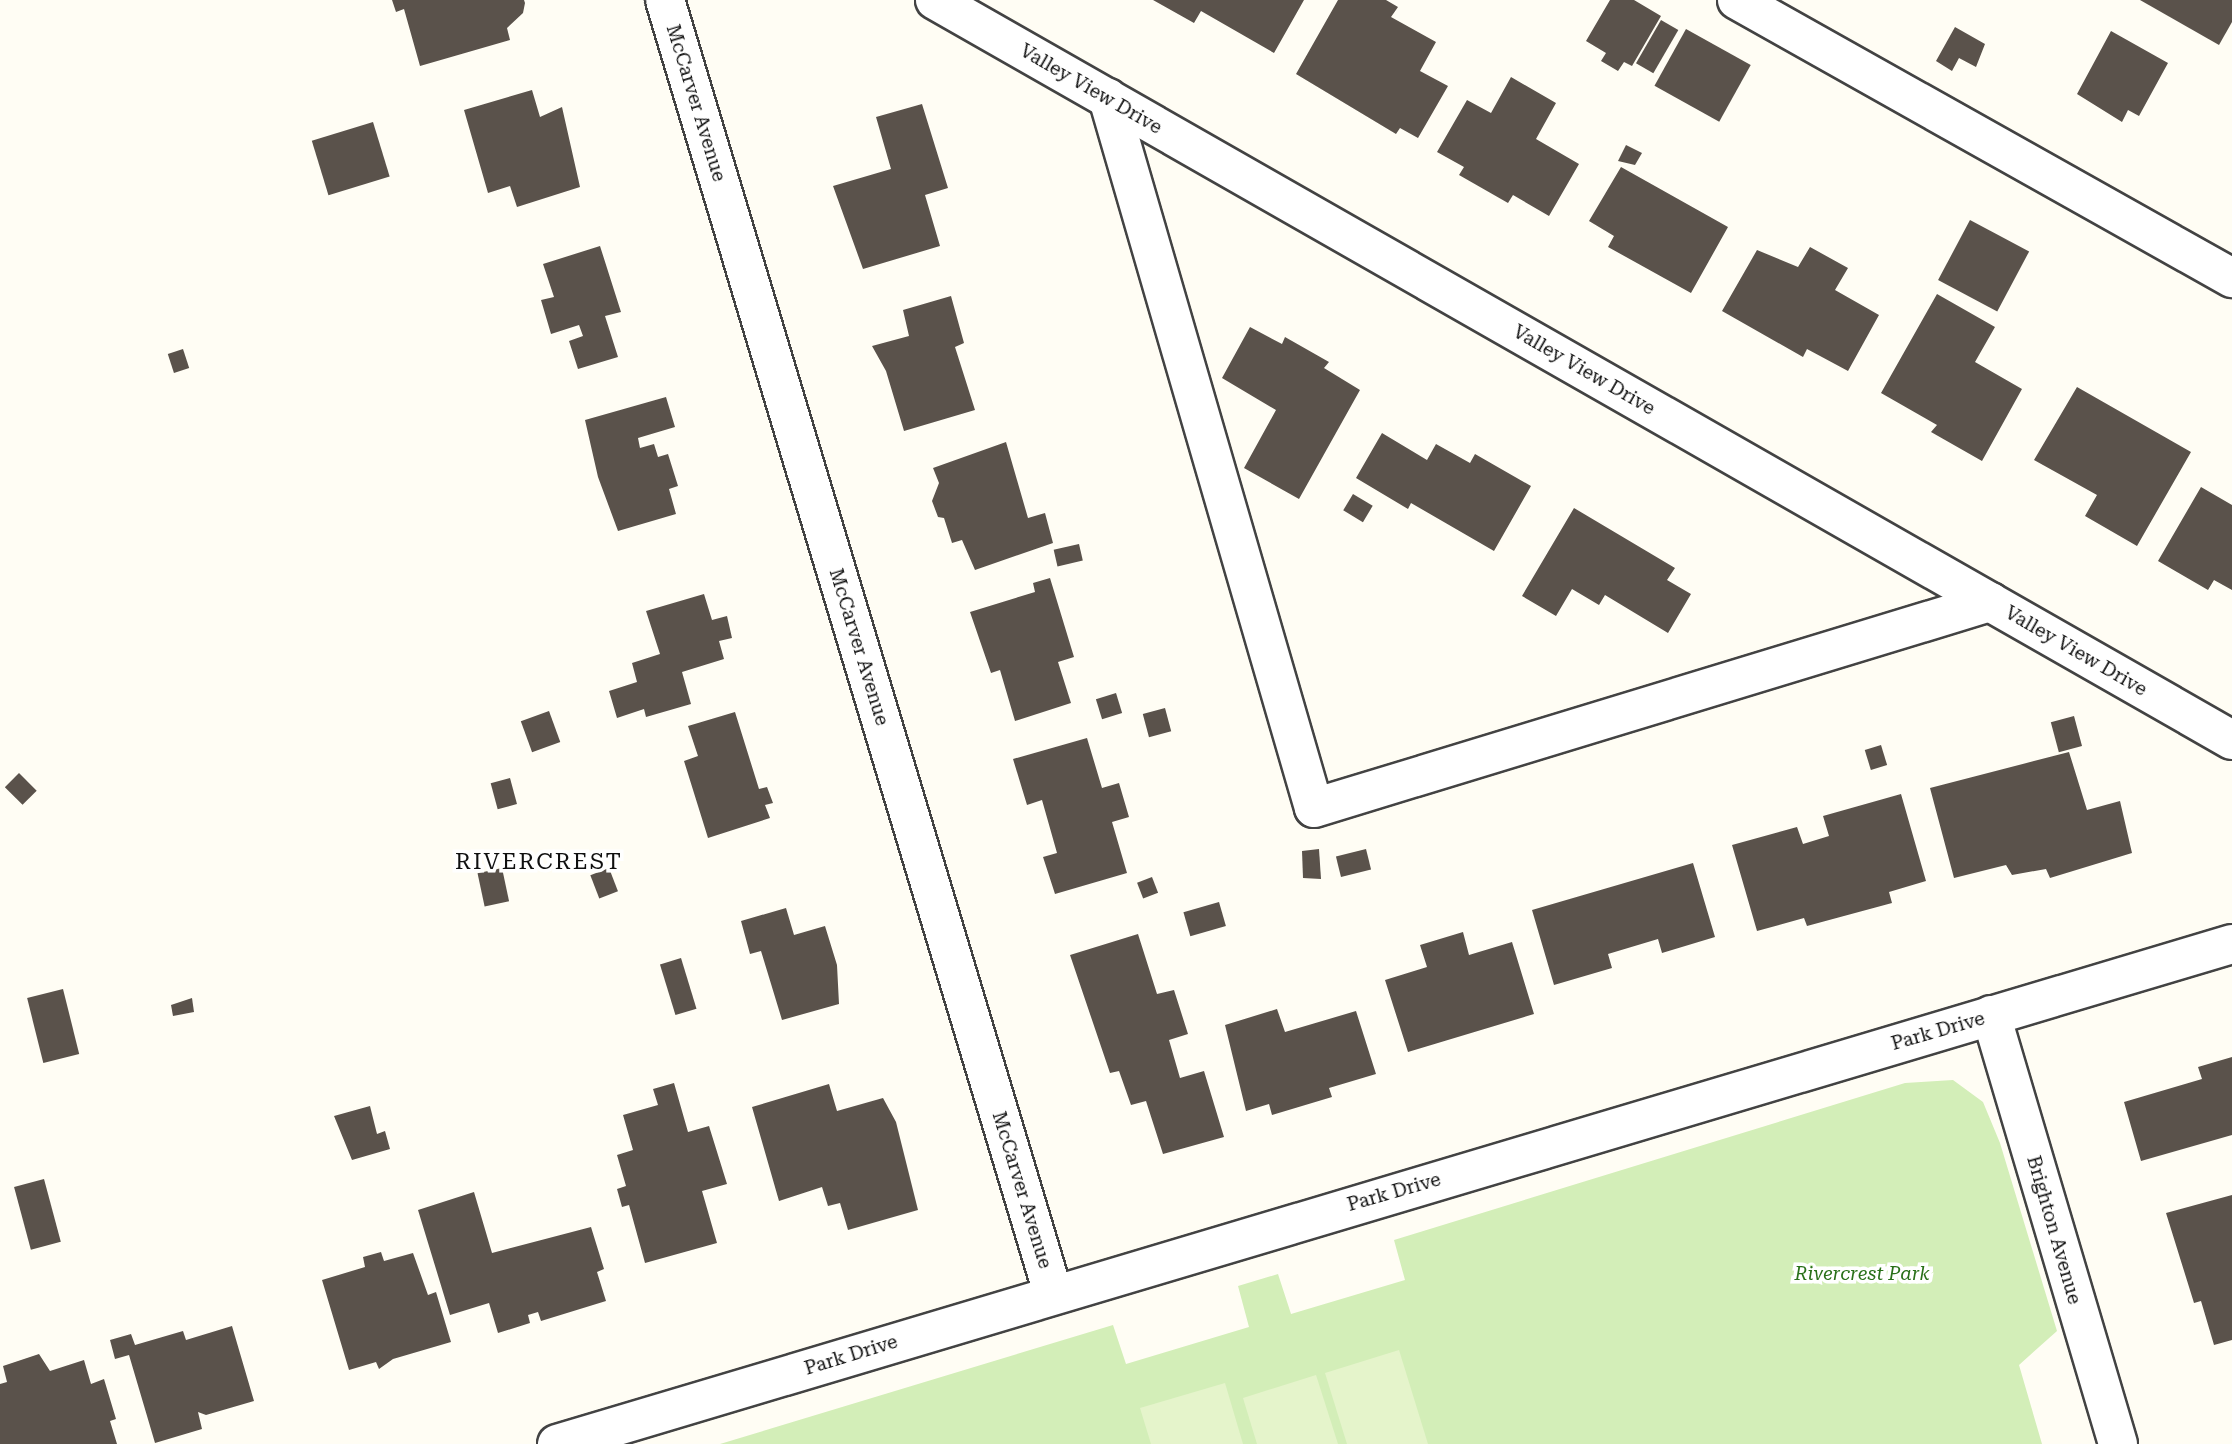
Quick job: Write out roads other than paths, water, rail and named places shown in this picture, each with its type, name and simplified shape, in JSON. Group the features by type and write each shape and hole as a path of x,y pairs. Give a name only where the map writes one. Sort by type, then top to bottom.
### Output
{"street":[{"name":"McCarver Avenue","path":"665,0 1053,1293"},
{"name":"Valley View Drive","path":"935,0 2232,740"},
{"path":"1737,0 2232,278"},
{"path":"1108,98 1314,808 1990,602"},
{"name":"Park Drive","path":"557,1444 1053,1293 2232,944"},
{"name":"Brighton Avenue","path":"1991,1015 2118,1444"}],"district":[{"name":"RIVERCREST","path":"539,862"}],"park label":[{"name":"Rivercrest Park","path":"1862,1274"}]}
